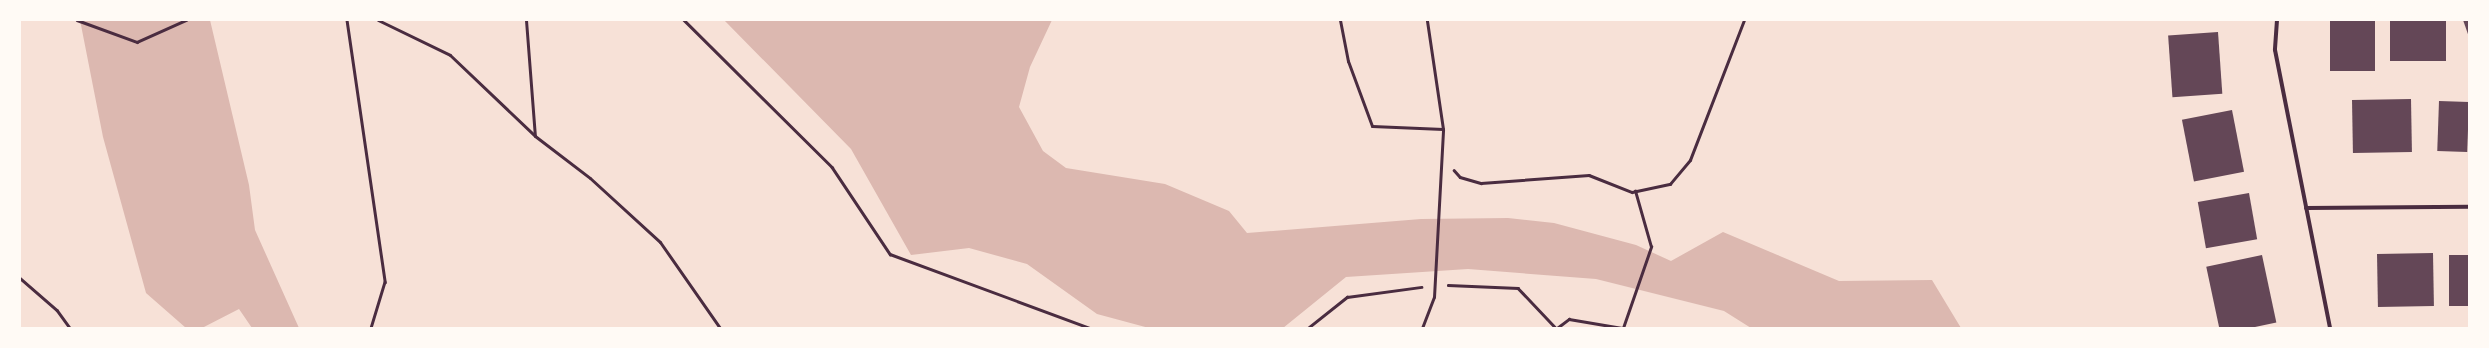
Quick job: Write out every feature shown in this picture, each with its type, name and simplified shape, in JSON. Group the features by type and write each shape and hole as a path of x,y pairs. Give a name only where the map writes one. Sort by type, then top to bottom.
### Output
{"street":[{"path":"2277,20 2275,50 2330,328"},
{"path":"2306,208 2469,207"}],"lane":[{"path":"378,20 450,55 535,136 590,178 660,242 720,328"},
{"path":"526,20 535,136"},
{"path":"1340,20 1348,61 1372,126 1443,129"},
{"path":"1422,328 1434,297 1443,129 1427,20"}],"path":[{"path":"77,20 137,42 186,20"},
{"path":"347,20 385,282 371,328"},
{"path":"684,20 832,167 890,254 1090,328"},
{"path":"1442,156 1460,177 1481,183 1589,175 1635,191 1670,184 1690,160 1744,20"},
{"path":"1558,328 1569,319 1623,328 1637,296 1652,247 1635,191"},
{"path":"20,278 56,310 70,328"}],"shaded area":[{"path":"80,20 210,20 249,185 255,230 299,328 252,328 239,309 202,328 186,328 146,293 103,137"},
{"path":"724,20 1052,20 1030,67 1019,107 1043,151 1066,168 1165,184 1229,211 1247,233 1421,219 1508,218 1554,223 1636,245 1671,261 1723,232 1839,281 1932,280 1961,328 1751,328 1724,311 1596,279 1468,269 1346,277 1283,328 1149,328 1097,314 1027,264 969,248 911,255 851,149"}],"building":[{"path":"2330,20 2375,20 2375,71 2330,71"},
{"path":"2390,20 2446,20 2446,61 2390,61"},
{"path":"2463,20 2469,20 2469,37"},
{"path":"2218,32 2222,94 2172,97 2168,35"},
{"path":"2411,99 2412,152 2353,153 2352,100"},
{"path":"2439,101 2469,102 2467,152 2437,151"},
{"path":"2232,110 2244,172 2194,182 2182,120"},
{"path":"2249,193 2257,239 2206,248 2198,202"},
{"path":"2433,253 2434,306 2378,307 2377,254"},
{"path":"2262,255 2276,322 2250,328 2219,328 2206,267"},
{"path":"2449,255 2469,255 2469,306 2449,306"}]}
